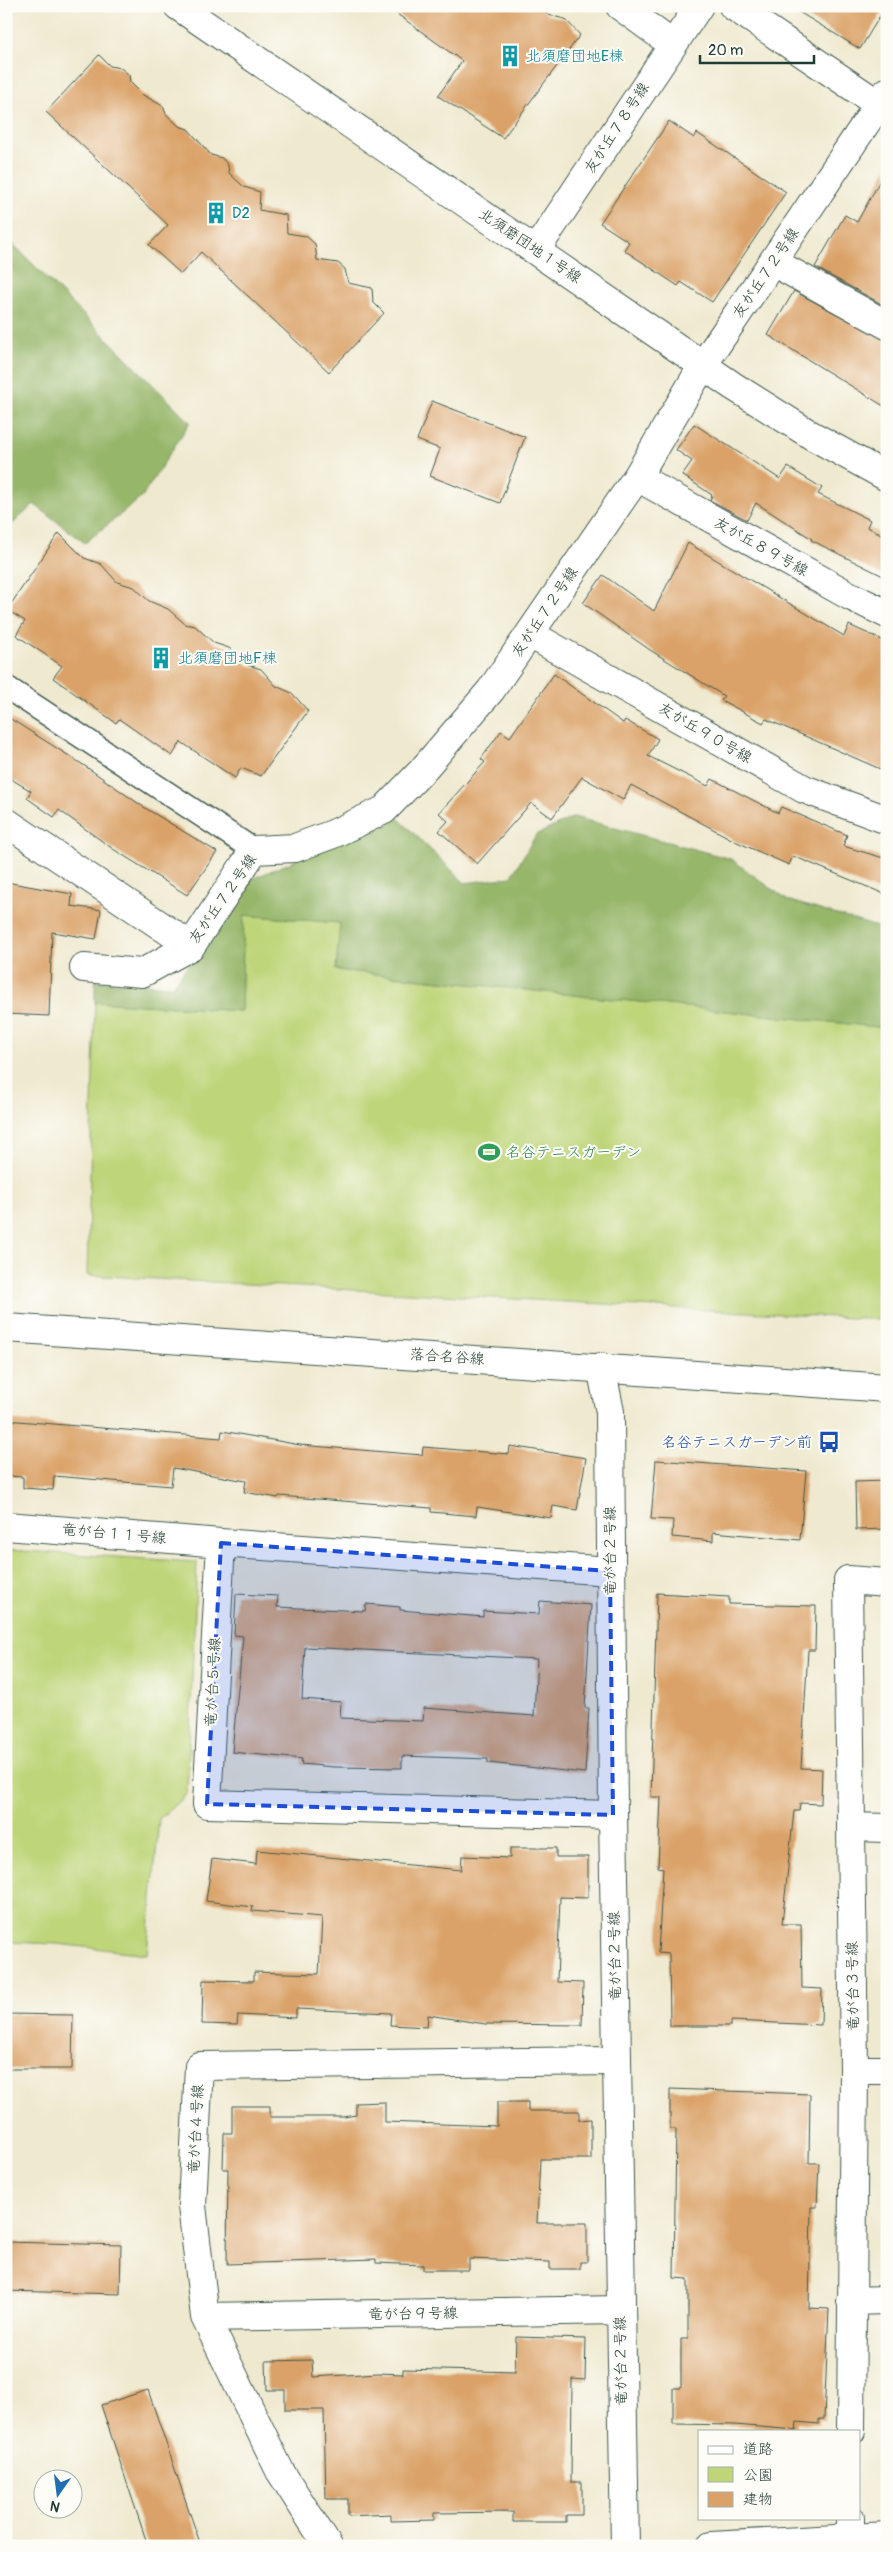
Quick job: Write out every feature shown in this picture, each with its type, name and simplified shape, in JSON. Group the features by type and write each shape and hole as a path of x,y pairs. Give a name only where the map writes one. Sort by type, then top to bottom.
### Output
{"street":[{"name":"北須磨団地１号線","path":"178,6 703,365 811,434 887,477"},
{"path":"620,6 672,44"},
{"name":"友が丘７８号線","path":"536,250 699,6"},
{"path":"733,6 884,103"},
{"name":"友が丘７２号線","path":"84,968 142,973 191,946 254,850 295,848 334,834 384,810 421,772 491,690 530,634 637,477 703,365 884,103"},
{"path":"773,262 887,325"},
{"name":"友が丘８９号線","path":"637,477 850,596 887,614"},
{"name":"友が丘９０号線","path":"530,634 804,789 887,820"},
{"path":"6,822 191,946"},
{"name":"落合名谷線","path":"6,1328 601,1367 887,1388"},
{"name":"竜が台２号線","path":"601,1367 610,1412 616,2061 624,2546"},
{"name":"竜が台１１号線","path":"6,1526 221,1543"},
{"path":"221,1543 610,1571"},
{"name":"竜が台５号線","path":"221,1543 207,1804 613,1815"},
{"name":"竜が台３号線","path":"851,2430 854,2070 848,1580 887,1583"},
{"path":"851,1827 887,1828"},
{"name":"竜が台４号線","path":"328,2546 280,2471 205,2317 192,2206 199,2066 616,2061"},
{"path":"854,2070 887,2070"},
{"path":"852,2301 887,2300"},
{"name":"竜が台９号線","path":"205,2317 620,2310"},
{"path":"711,2546 803,2539 850,2528 887,2536"}],"lane":[{"path":"6,687 254,850"}],"highlighted area":[{"path":"221,1543 610,1571 613,1815 207,1804"}],"green space":[{"path":"6,226 10,241 190,422 142,497 85,543 34,504 6,530"},
{"path":"397,817 465,883 511,877 536,835 574,817 731,859 787,900 887,930 887,1028 336,970 340,923 244,915 241,1011 95,1002 95,981 173,986 247,881"},
{"name":"名谷テニスガーデン","path":"244,915 340,923 336,970 887,1028 887,1320 87,1275 95,1002 241,1011"},
{"path":"6,1550 197,1562 187,1794 159,1819 147,1954 57,1944 6,1942"}],"building":[{"name":"北須磨団地E棟","path":"386,6 538,6 548,15 565,19 580,35 503,138 438,96 462,61"},
{"path":"789,6 886,6 860,49"},
{"name":"D2","path":"99,55 110,66 121,68 129,75 130,82 143,95 163,106 166,114 179,126 188,129 211,155 222,158 228,165 229,173 244,187 260,192 259,210 286,215 287,233 306,236 315,244 317,260 338,263 345,269 348,283 372,288 373,302 384,313 329,372 201,252 181,274 149,245 168,225 46,112"},
{"path":"669,121 694,138 697,133 786,192 712,302 681,282 678,286 624,250 629,242 600,223"},
{"path":"887,168 887,307 815,267 845,215 857,222"},
{"path":"794,291 887,341 887,408 768,335"},
{"path":"432,401 525,437 500,503 430,476 440,449 417,440"},
{"path":"694,424 780,479 788,467 822,488 818,494 870,520 867,527 887,537 887,578 811,540 756,503 747,520 710,500 712,495 682,475 692,461 676,450"},
{"name":"北須磨団地F棟","path":"59,533 84,558 101,564 117,582 134,587 149,601 168,609 185,624 195,626 214,643 229,648 248,665 261,669 276,686 292,693 308,711 261,776 241,768 235,778 181,742 172,756 119,719 116,723 53,678 62,666 16,635 25,621 7,610"},
{"path":"688,543 844,636 849,625 887,642 887,772 766,719 763,723 721,700 724,696 650,650 583,603 603,575 654,611"},
{"path":"554,674 623,723 625,720 658,739 648,756 708,786 712,779 778,813 781,807 847,835 843,846 887,859 887,895 793,856 789,865 737,842 631,785 623,800 582,777 552,818 531,803 477,864 439,831 448,821 439,813 485,762 481,759 501,731 510,737"},
{"path":"6,716 85,766 142,806 217,852 187,895 113,849 59,810 54,817 27,798 31,791 6,776"},
{"path":"6,882 72,894 71,906 101,910 96,939 52,932 49,1016 6,1014"},
{"path":"6,1420 221,1438 222,1431 300,1445 422,1455 423,1447 509,1454 510,1446 586,1458 577,1510 553,1506 551,1518 477,1507 476,1516 431,1512 431,1508 279,1496 278,1498 244,1492 246,1481 173,1468 171,1486 54,1476 53,1490 23,1488 23,1477 6,1476"},
{"path":"656,1460 806,1471 800,1540 713,1532 713,1541 672,1537 673,1520 651,1519"},
{"path":"887,1481 887,1529 856,1530 855,1482"},
{"path":"657,1593 729,1597 729,1604 816,1606 815,1650 808,1650 801,1768 822,1769 821,1804 800,1803 799,1811 794,1811 782,1924 801,1924 802,1988 822,1989 821,2025 731,2021 731,2026 670,2026 669,1954 658,1953 663,1868 658,1867 661,1797 651,1797"},
{"path":"236,1594 278,1596 277,1607 365,1611 366,1604 400,1607 400,1610 483,1617 483,1611 539,1614 540,1601 591,1605 585,1708 589,1708 585,1773 488,1763 488,1759 402,1756 402,1768 334,1767 301,1764 302,1759 232,1752 243,1636 234,1635","holes":["305,1647 537,1659 534,1716 424,1708 423,1721 340,1718 341,1702 302,1699"]},
{"path":"510,1848 556,1848 556,1857 588,1857 588,1898 560,1897 557,1982 583,1983 582,2025 485,2024 428,2015 427,2027 390,2025 391,2013 296,2009 296,2018 238,2015 237,2025 202,2024 203,1980 254,1981 254,1972 319,1974 322,1917 252,1911 253,1907 206,1901 212,1859 256,1864 257,1850 461,1870 462,1856 510,1858"},
{"path":"6,2014 73,2015 72,2069 6,2069"},
{"path":"670,2089 810,2094 809,2163 819,2163 817,2207 811,2207 809,2308 829,2309 824,2419 819,2419 819,2424 797,2422 796,2430 735,2425 673,2424 673,2388 681,2388 681,2339 688,2339 688,2279 674,2278 676,2129 670,2129"},
{"path":"385,2102 385,2122 497,2126 497,2102 528,2102 528,2111 579,2111 579,2120 591,2119 591,2159 540,2159 537,2223 587,2223 587,2262 580,2262 580,2269 550,2269 550,2262 469,2259 469,2270 423,2270 423,2265 376,2263 376,2259 227,2264 228,2169 223,2169 224,2133 232,2133 232,2106 270,2106 270,2117 344,2117 356,2115 356,2103"},
{"path":"6,2242 121,2245 120,2294 6,2291"},
{"path":"516,2337 586,2339 585,2380 572,2379 571,2482 582,2482 582,2515 566,2515 566,2522 513,2522 513,2512 434,2513 434,2520 391,2521 391,2514 348,2516 348,2499 326,2499 324,2410 285,2410 285,2390 267,2390 266,2361 312,2360 313,2377 378,2373 403,2374 403,2369 515,2372"},
{"path":"148,2390 201,2546 148,2546 101,2405"}],"place":[{"name":"北須磨団地E棟","path":"510,56"},
{"name":"D2","path":"216,213"},
{"name":"北須磨団地F棟","path":"161,658"},
{"name":"名谷テニスガーデン","path":"489,1152"},
{"name":"名谷テニスガーデン前","path":"829,1442"}]}
